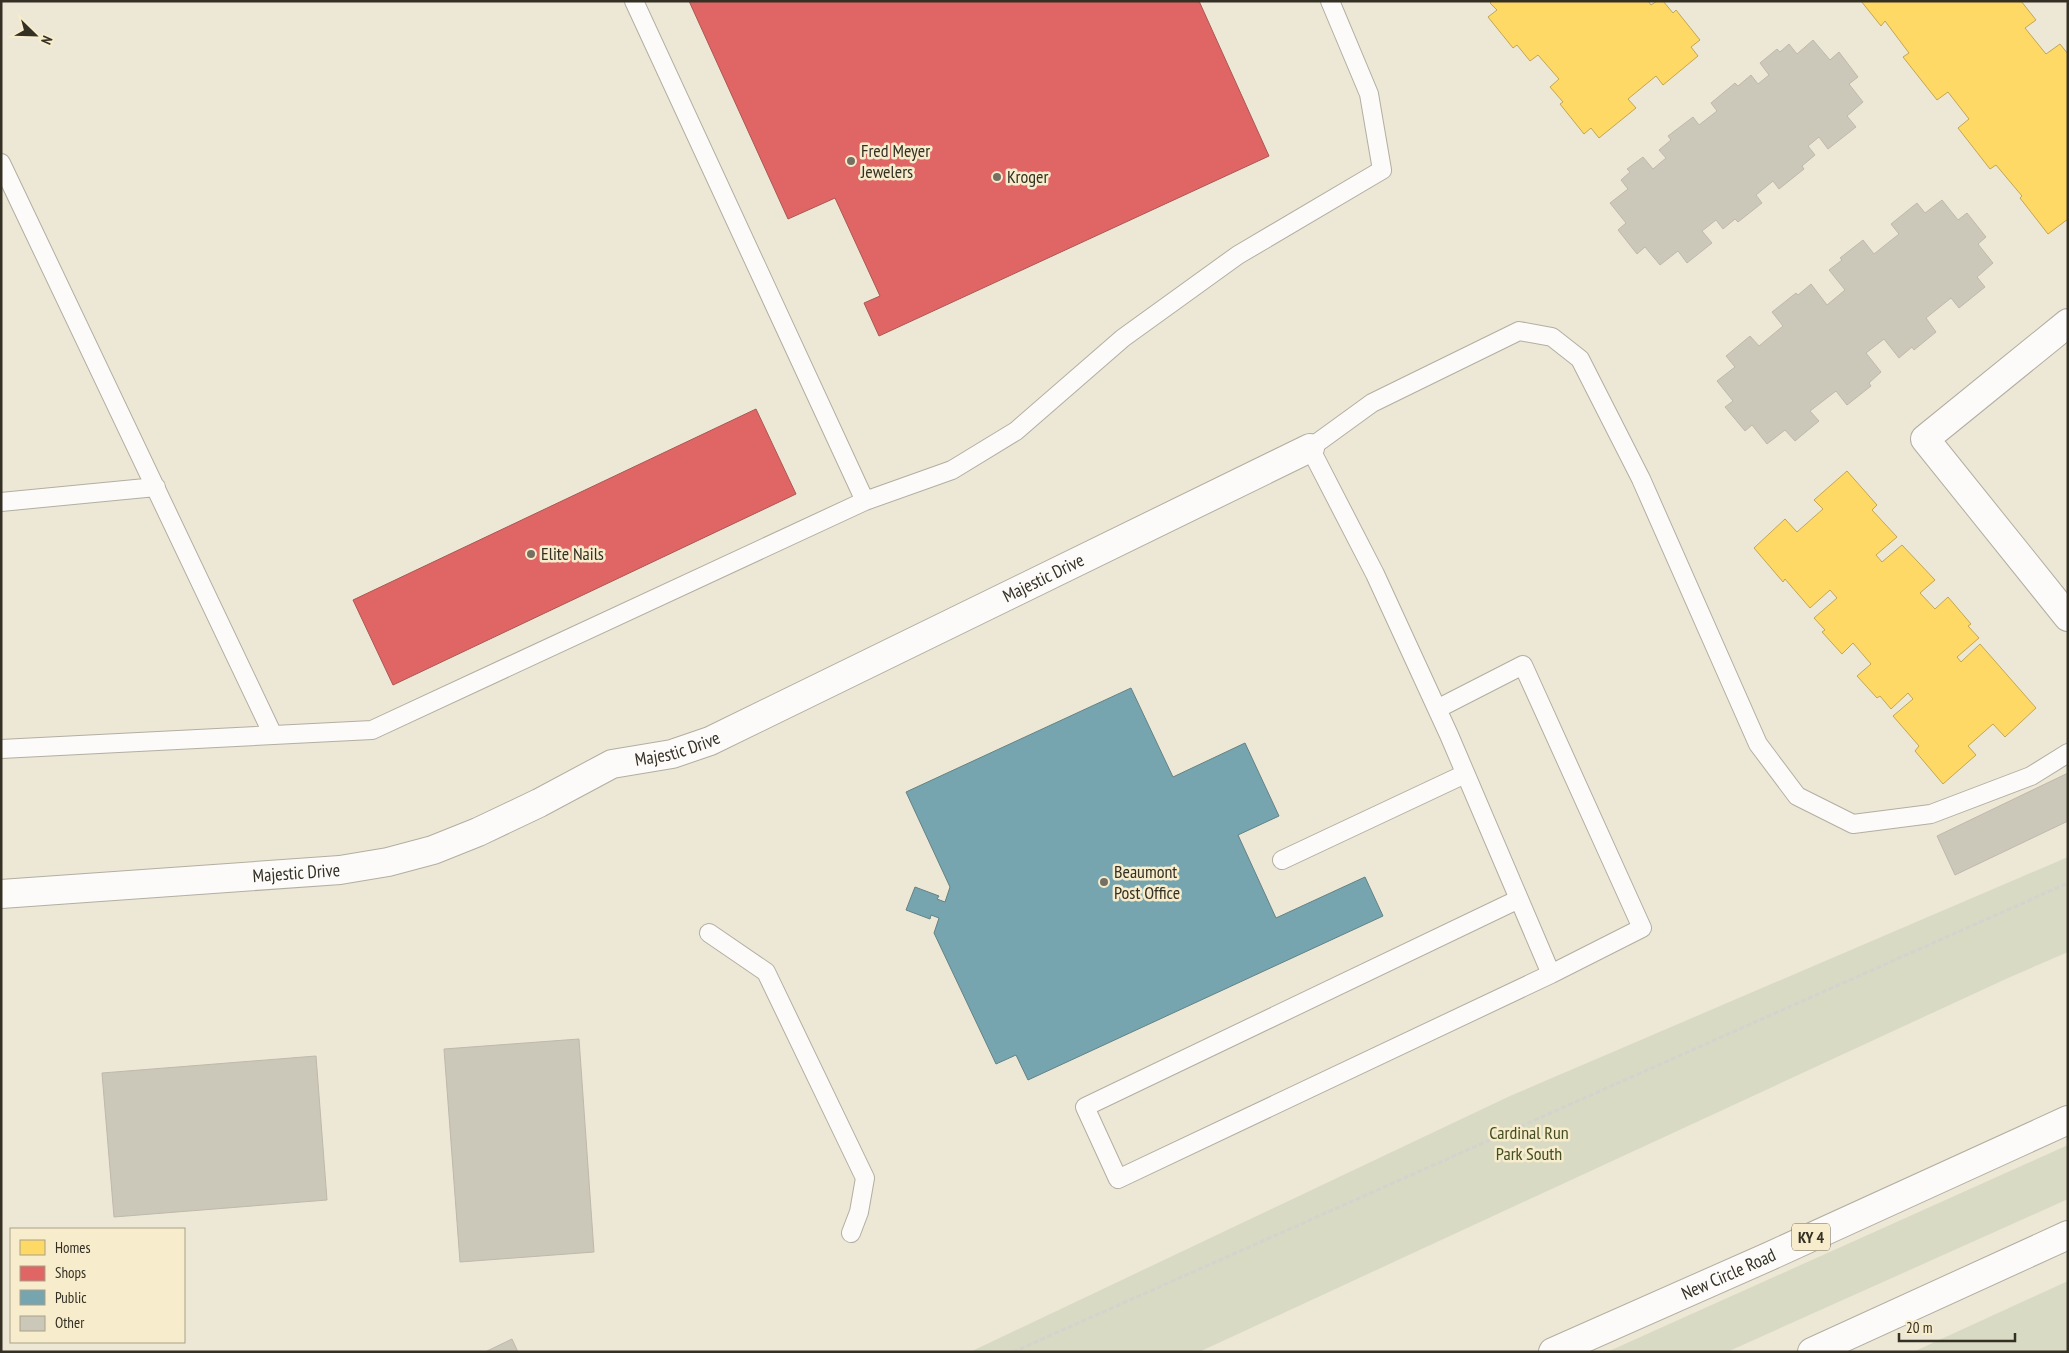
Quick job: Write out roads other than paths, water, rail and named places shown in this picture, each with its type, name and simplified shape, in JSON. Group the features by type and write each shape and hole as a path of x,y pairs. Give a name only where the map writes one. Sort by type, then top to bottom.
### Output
{"main road":[{"path":"2068,323 1925,439 2068,617"},
{"name":"Majestic Drive","path":"1,894 340,870 388,862 433,850 539,804 612,764 672,754 710,741 1310,448"},
{"name":"New Circle Road","path":"1553,1352 1770,1256 2068,1120"},
{"path":"1812,1352 2068,1235"}],"lane":[{"path":"634,1 864,501"},
{"path":"1,749 372,730 864,501 952,470 1016,431 1123,338 1230,260 1382,170 1369,94 1330,1"},
{"path":"1,162 273,736"},
{"path":"1551,974 1465,774 1375,574 1310,448 1372,403 1519,331 1552,337 1580,359 1641,479 1758,744 1797,796 1853,824 1931,814 2031,776 2068,753"},
{"path":"1,502 156,487"},
{"path":"1436,709 1523,665 1642,928 1551,974 1118,1179 1085,1107 1519,899"},
{"path":"1282,860 1465,774"},
{"path":"709,933 766,972 865,1178 851,1234"}],"place":[{"name":"Fred Meyer Jewelers","path":"851,161"},
{"name":"Kroger","path":"997,177"},
{"name":"Elite Nails","path":"531,554"},
{"name":"Beaumont Post Office","path":"1104,882"}],"park label":[{"name":"Cardinal Run Park South","path":"1529,1143"}]}
